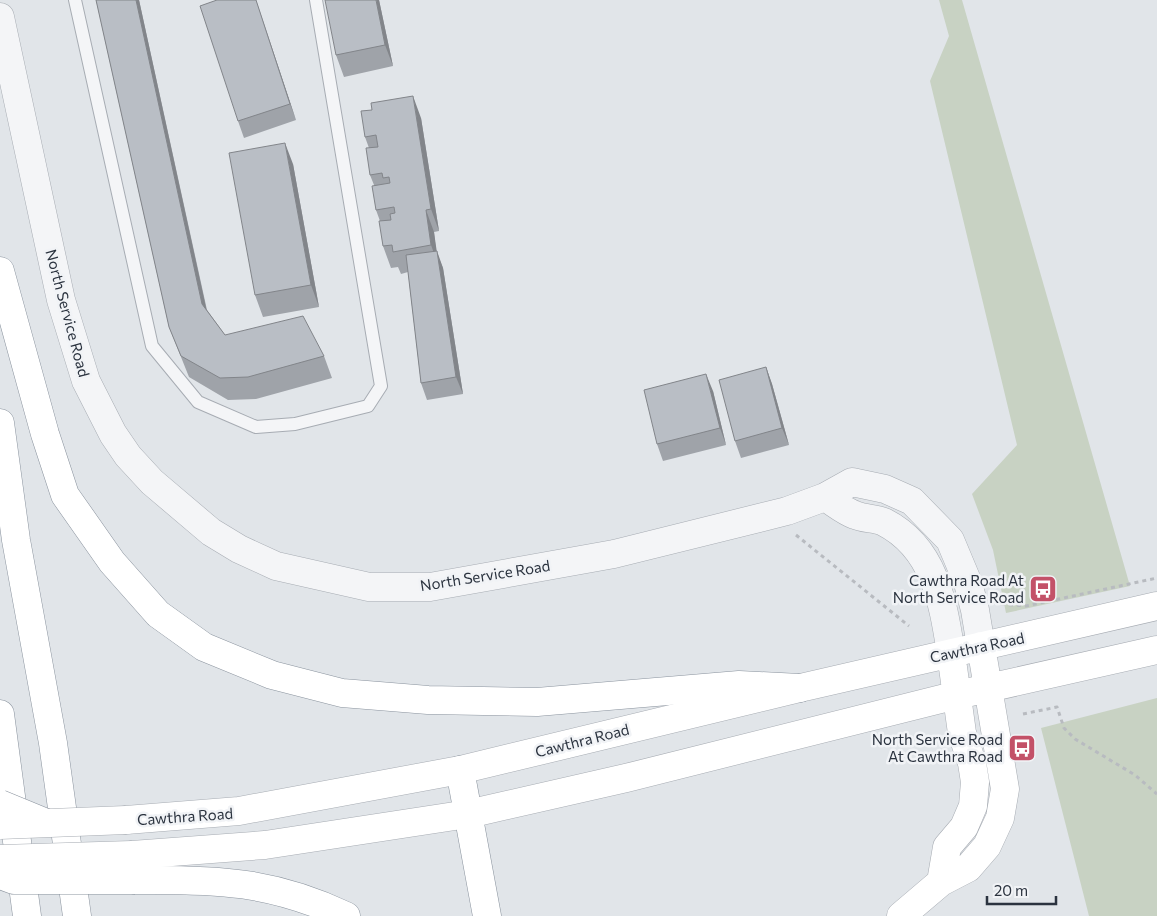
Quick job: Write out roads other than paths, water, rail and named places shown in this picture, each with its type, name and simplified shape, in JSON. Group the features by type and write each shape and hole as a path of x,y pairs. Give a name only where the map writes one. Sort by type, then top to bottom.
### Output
{"main road":[{"path":"0,272 44,434 65,495 112,562 158,614 204,647 272,675 342,693 428,700 538,702 740,685 800,688"},
{"path":"0,423 16,540 53,744 77,916"},
{"name":"Cawthra Road","path":"0,824 126,820 239,812 460,770 800,688 1157,606"},
{"name":"North Service Road","path":"901,916 940,882 968,868 988,846 1000,818 1005,789 981,646"},
{"path":"0,875 14,880 133,867 468,814 626,778 988,688 1157,650"},
{"path":"940,882 947,847 964,827 972,806 975,782 972,763 962,733 951,653"},
{"path":"0,714 27,916"},
{"path":"460,770 487,916"},
{"path":"0,804 46,823"},
{"path":"0,859 133,867 182,879 248,883 289,893 346,916"}],"street":[{"name":"North Service Road","path":"0,17 61,300 86,381 113,434 128,456 152,482 211,532 239,550 276,566 369,587 430,587 614,554 770,515 825,497 852,482 885,489 912,501 934,521 950,540 959,559 975,610 981,646"},
{"path":"825,497 855,516 883,522 905,537 921,553 933,573 945,617 951,653"}],"lane":[{"path":"75,0 152,346 198,402 256,427 295,424 368,406 381,386 316,0"}],"place":[{"name":"Cawthra Road At North Service Road","path":"1043,589"},
{"name":"North Service Road At Cawthra Road","path":"1022,748"}]}
